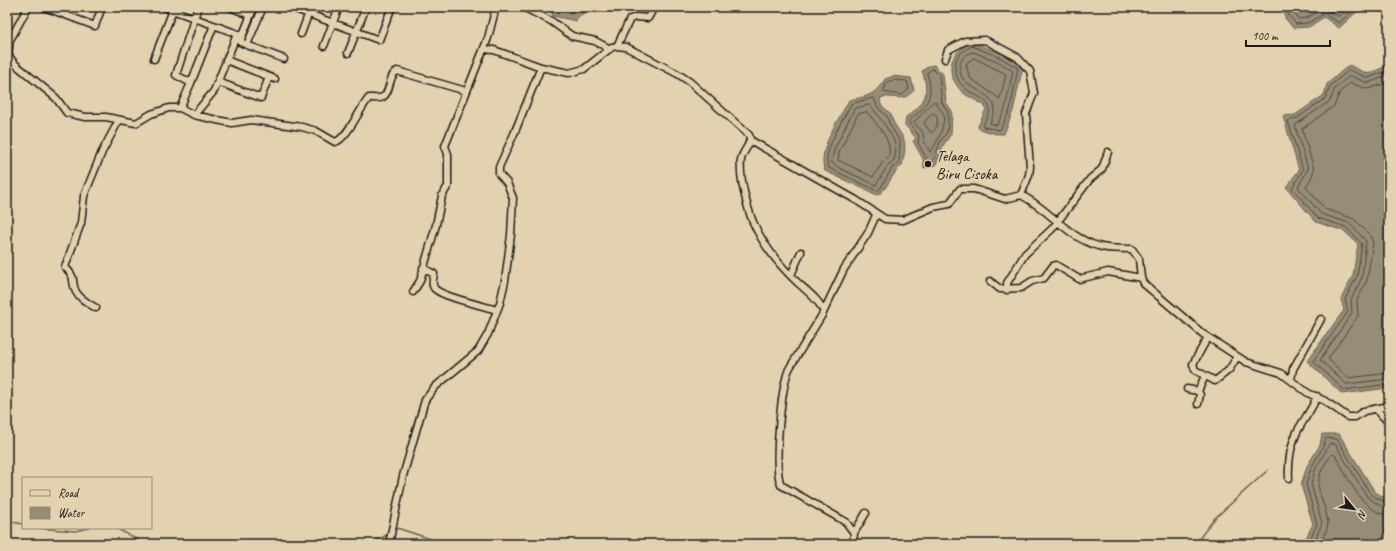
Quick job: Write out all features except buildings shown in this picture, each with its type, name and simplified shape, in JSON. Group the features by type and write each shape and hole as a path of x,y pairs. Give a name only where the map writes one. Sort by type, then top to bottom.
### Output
{"street":[{"path":"28,7 8,46 7,52 9,61 56,98 67,113 85,117 106,117 136,123 152,114 169,108 180,108 194,115 232,123 250,120 302,127 316,131 335,142 342,139 369,98 381,98 384,96 392,76 397,71 466,91"},
{"path":"44,7 95,26 102,7"},
{"path":"164,7 240,34"},
{"path":"191,83 176,74 198,7"},
{"path":"230,7 250,15"},
{"path":"194,115 206,103 218,82 226,60 254,7"},
{"path":"247,45 263,7"},
{"path":"290,7 357,30 379,40 392,7"},
{"path":"301,34 311,7"},
{"path":"324,46 339,7"},
{"path":"348,53 366,7"},
{"path":"413,292 420,281 436,225 442,196 448,186 448,154 445,146 484,49 496,7"},
{"path":"523,7 551,21 572,36 595,41 610,49"},
{"path":"617,46 630,19 636,17 648,18 654,7"},
{"path":"154,59 173,10"},
{"path":"180,108 214,25"},
{"path":"240,34 240,42 284,59"},
{"path":"945,59 948,50 964,41 985,40 1017,57 1030,71 1034,93 1026,114 1030,167 1029,175 1021,195"},
{"path":"484,49 499,52 540,67 562,73 572,73 584,69 610,49 617,46 626,47 690,82 749,135 750,140 741,160 746,196 753,221 761,238 791,275 821,304 824,310"},
{"path":"226,60 275,80"},
{"path":"389,543 403,476 425,400 435,387 478,351 488,334 497,310 505,281 511,236 513,198 507,183 499,174 499,167 514,134 540,67"},
{"path":"218,82 261,98 269,77"},
{"path":"96,308 84,301 76,292 73,275 65,267 81,223 84,196 102,152 119,120"},
{"path":"750,140 856,200 876,215 893,221 903,220 933,207 949,204 960,189 974,189 1006,200 1021,195 1032,200 1058,221 1066,230 1099,246 1132,249 1139,259 1141,278 1149,290 1180,312 1208,337 1237,357 1246,362 1281,373 1308,393 1317,396 1348,417 1355,416 1364,411 1389,406"},
{"path":"1006,290 1007,283 1025,254 1058,221 1090,179 1102,169 1108,152"},
{"path":"854,533 846,522 785,489 779,481 779,428 786,379 798,353 824,310 844,269 868,233 876,215"},
{"path":"791,275 801,252"},
{"path":"990,281 1000,289 1006,290 1021,288 1032,281 1041,280 1055,265 1079,279 1108,272 1141,278"},
{"path":"423,268 434,274 432,283 435,289 450,296 497,310"},
{"path":"1292,380 1293,369 1321,319"},
{"path":"1208,337 1193,364 1195,370 1215,381 1233,365 1237,357"},
{"path":"1198,404 1200,396 1198,391 1205,376"},
{"path":"1187,389 1198,391"},
{"path":"1289,479 1288,459 1297,432 1312,409 1317,396"},
{"path":"1376,409 1389,422"},
{"path":"853,544 854,533 866,513"}],"water":[{"path":"549,7 590,7 576,21 553,16"},
{"path":"1282,7 1362,7 1339,28 1324,17 1309,27 1293,28 1285,18"},
{"path":"971,42 1001,53 1023,66 1013,111 1004,134 996,134 979,129 978,126 986,109 984,105 963,93 958,87 951,73 952,61 955,56 964,46"},
{"name":"Telaga Biru Cisoka","path":"934,65 943,74 946,102 952,111 951,134 944,144 936,165 924,168 923,159 913,141 916,138 905,125 906,117 922,102 926,92 922,71 929,66"},
{"path":"1349,65 1368,74 1389,65 1389,388 1342,394 1307,361 1344,310 1341,299 1353,275 1358,244 1344,231 1316,222 1286,187 1299,170 1283,116 1295,115 1324,95 1327,84"},
{"name":"Telaga Biru Cisoka","path":"893,76 911,78 914,90 906,97 902,98 880,98 881,105 891,114 893,121 904,140 905,149 902,165 884,190 877,195 825,171 823,163 824,154 830,135 849,100 874,92 885,79"},
{"path":"1322,434 1339,434 1375,492 1389,500 1389,544 1303,544 1313,524 1301,485 1307,466 1320,445"}],"waterway":[{"path":"1195,544 1215,518 1268,470"},
{"path":"7,521 22,524"},
{"path":"395,530 397,528 446,544"},
{"path":"50,529 75,531 84,529"},
{"path":"118,529 145,544"},
{"path":"371,544 390,533"}],"place":[{"name":"Telaga Biru Cisoka","path":"928,164"}]}
